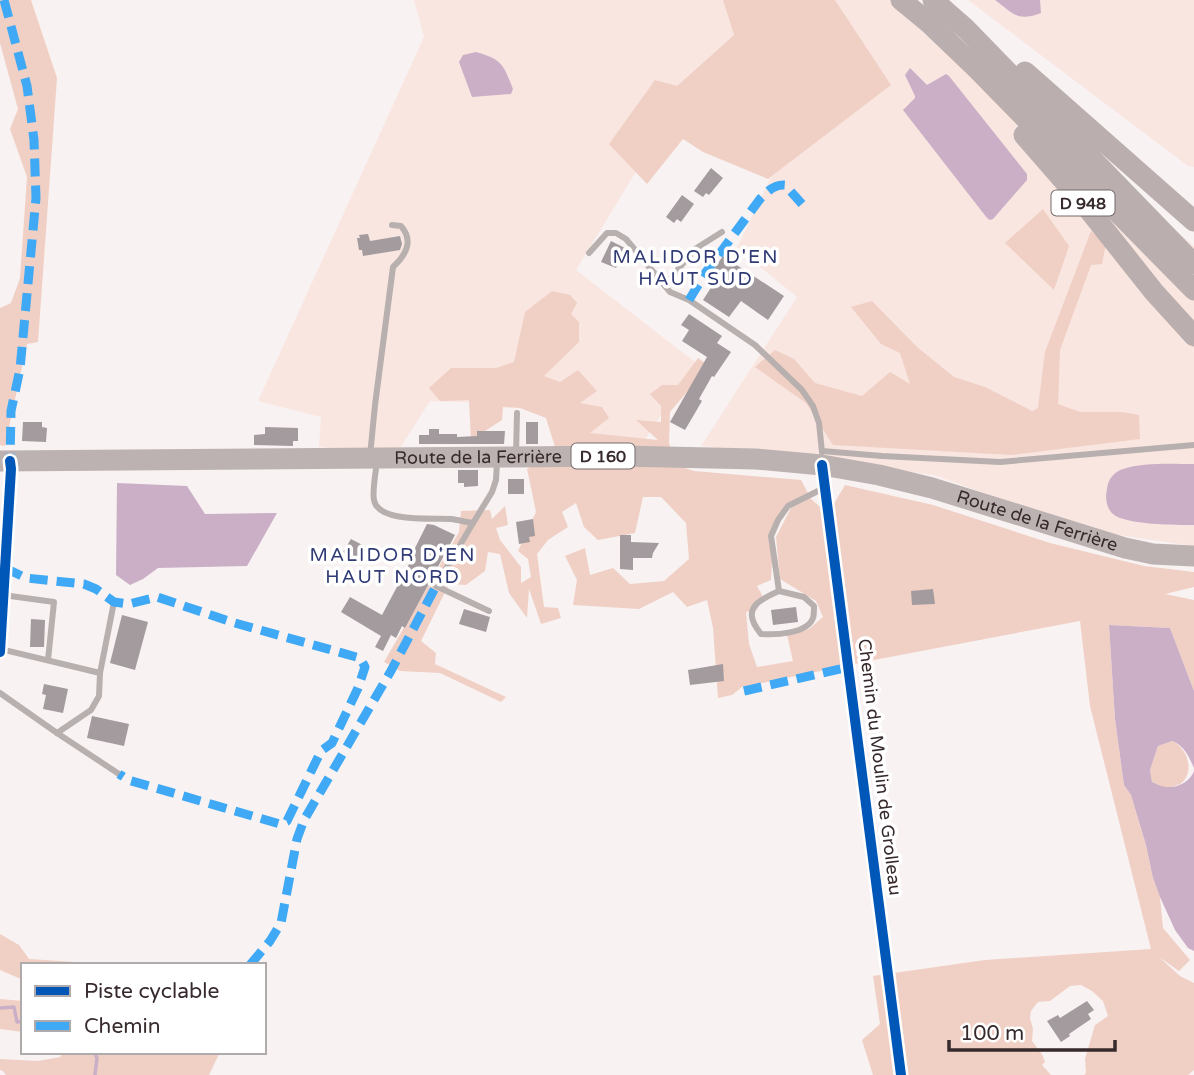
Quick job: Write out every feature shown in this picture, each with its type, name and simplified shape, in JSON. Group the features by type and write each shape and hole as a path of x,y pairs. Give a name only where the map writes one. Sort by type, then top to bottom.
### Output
{"highway":[{"name":"D 948","path":"901,0 976,68 1194,290"},
{"name":"D 948","path":"933,0 966,29 1194,264"},
{"name":"D 948","path":"966,29 1013,62 1194,221"},
{"name":"D 948","path":"976,68 988,92 1085,205 1154,292 1194,336"}],"main road":[{"name":"Route de la Ferrière","path":"5,461 621,456 822,458 932,488 1125,548 1153,554 1194,556"}],"street":[{"name":"Chemin du Moulin de Grolleau","path":"822,458 901,1075"},
{"path":"0,651 11,469 5,461"}],"lane":[{"path":"392,225 401,226 407,233 408,246 404,257 393,267 374,405 374,501 378,508 387,513 406,518 455,519 473,523"},
{"path":"665,285 695,249 722,232"},
{"path":"589,253 607,233 616,233 626,239 670,292 689,300 755,345 802,390 813,406 819,423 822,458 882,456 1000,462 1194,445"},
{"path":"489,611 436,586 492,492 507,457 517,413"},
{"path":"779,591 771,536 778,520 788,506 826,487"},
{"path":"779,591 804,597 814,606 814,617 809,624 797,631 761,634 753,625 751,616 754,605 779,591"},
{"path":"3,595 54,602 48,660"},
{"path":"57,733 91,710 99,696 100,673 114,602"},
{"path":"0,651 100,673"},
{"path":"0,693 119,774"}],"shaded area":[{"path":"0,0 31,0 57,78 38,342 27,344 5,446 0,445 0,308 11,303 20,278 27,177 10,129 18,109 0,43"},
{"path":"414,0 723,0 734,35 677,86 640,165 576,270 695,362 641,446 565,448 554,405 430,401 397,453 319,447 321,417 258,401 424,37"},
{"path":"723,0 835,0 891,85 768,179 703,152 683,139 647,184 609,144 655,80 677,86 734,35"},
{"path":"835,0 893,0 1090,158 1194,246 1194,546 1085,530 934,475 701,446 797,297 737,248 771,177 890,85"},
{"path":"968,0 1194,0 1194,167 1188,166"},
{"path":"995,0 1040,0 1041,13 1021,17"},
{"path":"476,52 501,64 513,89 511,94 472,97 459,62 463,55"},
{"path":"910,68 927,85 946,74 949,76 1027,174 1027,180 993,219 987,218 903,110 915,98 905,75"},
{"path":"1043,209 1069,246 1054,290 1005,243"},
{"path":"1091,231 1106,244 1102,264 1091,265 1060,350 1058,404 1080,412 1122,412 1139,415 1140,439 1011,455 833,445 806,403 755,367 775,350 794,359 815,383 862,396 890,372 910,384 900,353 881,344 851,307 872,301 917,347 954,377 985,387 1032,411 1038,408 1045,352"},
{"path":"552,291 570,295 577,303 571,314 579,322 579,342 544,376 560,382 578,370 597,391 580,403 602,407 609,418 590,433 658,440 636,420 661,422 661,406 650,394 662,385 678,385 698,358 709,366 670,412 669,442 673,464 694,471 801,480 808,493 785,506 769,538 771,580 757,586 762,595 757,610 746,612 749,644 757,667 793,661 787,635 809,629 823,617 816,601 780,579 776,537 791,508 810,498 828,514 845,485 933,505 1050,543 1144,566 1194,572 1194,587 1165,594 1194,600 1194,691 1170,628 1109,625 1115,719 1124,785 1131,795 1146,845 1160,897 1163,928 1190,960 1179,971 1158,956 1180,976 1194,983 1194,1070 1188,1075 1084,1075 1085,1059 1095,1025 1108,1016 1103,1001 1081,985 1070,986 1050,1001 1038,1002 1031,1011 1032,1041 1042,1054 1045,1062 1042,1065 1051,1075 873,1075 862,1040 880,1024 873,976 985,960 1151,949 1090,706 1080,621 742,687 732,695 718,698 713,628 707,600 687,607 673,592 639,609 573,605 577,580 565,556 585,548 590,575 613,568 630,584 664,581 689,559 686,523 661,497 643,497 635,533 598,540 584,527 576,503 562,512 568,527 548,540 537,554 544,607 558,608 561,618 541,624 529,589 527,618 509,593 500,554 488,552 485,571 466,585 449,584 421,641 436,653 435,664 506,697 501,702 440,673 400,671 384,662 459,532 461,511 490,510 492,519 505,506 508,525 496,528 500,540 521,567 521,583 531,577 528,559 518,551 536,512 527,469 556,450 546,418 520,408 503,407 502,420 471,440 469,400 440,401 429,388 451,368 496,368 514,362 525,312"},
{"path":"1149,464 1194,464 1194,525 1152,524 1128,520 1119,518 1109,509 1106,499 1108,485 1112,476 1120,470"},
{"path":"117,483 187,486 205,514 277,513 247,566 158,568 130,585 116,575"},
{"path":"1109,625 1170,628 1194,691 1194,768 1183,749 1172,741 1158,746 1150,770 1152,782 1168,787 1185,782 1194,771 1194,951 1188,948 1175,930 1160,897 1131,795 1124,785 1115,719"},
{"path":"1172,741 1183,750 1188,769 1180,784 1169,788 1152,782 1150,770 1158,746"},
{"path":"0,934 19,945 29,959 76,963 21,963 21,979 0,970"},
{"path":"0,999 21,1001 21,1032 0,1029"},
{"path":"62,1054 219,1054 209,1075 6,1075 0,1070 0,1059 38,1061 60,1057"}],"building":[{"path":"711,168 723,178 709,195 706,193 703,197 694,191"},
{"path":"682,195 694,204 681,222 677,219 674,223 666,217"},
{"path":"368,234 370,241 400,236 400,250 363,256 357,238 360,238 359,235"},
{"path":"611,241 625,248 616,268 601,262"},
{"path":"723,256 784,296 768,320 741,301 729,317 703,300 714,283 707,279"},
{"path":"689,314 722,336 717,343 731,352 714,377 712,376 699,399 702,401 685,430 670,422 707,357 682,341 689,330 681,325"},
{"path":"23,422 42,422 42,427 47,428 46,442 22,441"},
{"path":"526,422 538,422 538,444 526,444"},
{"path":"265,427 298,428 298,441 293,441 293,446 254,445 254,435 265,434"},
{"path":"429,429 439,429 439,434 457,434 457,437 477,436 477,431 505,431 504,444 419,444 419,435 429,435"},
{"path":"458,470 478,470 478,486 464,487 464,483 458,483"},
{"path":"508,479 524,479 524,494 508,494"},
{"path":"533,519 535,536 529,537 530,542 519,544 516,522"},
{"path":"427,524 455,535 405,628 402,626 396,638 391,635 383,651 375,647 381,636 341,612 350,597 382,615 416,551 414,550"},
{"path":"620,535 631,535 631,542 659,543 652,558 633,558 633,570 620,569"},
{"path":"351,539 370,549 363,563 343,552"},
{"path":"933,589 935,604 912,605 911,591"},
{"path":"796,607 798,622 773,625 771,610"},
{"path":"464,609 490,617 486,632 459,624"},
{"path":"122,615 148,622 135,670 110,663"},
{"path":"31,619 45,620 44,647 30,647"},
{"path":"723,664 724,681 690,685 688,670"},
{"path":"44,684 68,689 63,713 43,709 46,695 42,694"},
{"path":"92,716 129,724 124,746 87,738"},
{"path":"1087,1001 1094,1010 1088,1014 1091,1019 1061,1042 1047,1021 1058,1015 1060,1018"}],"waterway":[{"path":"0,1008 14,1007 17,1022 21,1021"},
{"path":"95,1054 95,1075"}],"marked path":[{"path":"4,0 27,86 34,140 36,198 20,369 11,411 10,461"},
{"path":"689,300 706,272 768,191 785,185 802,204"},
{"path":"5,568 26,578 84,584 114,602 129,604 157,597 235,623 360,658 365,667 332,743 321,751 287,821 280,824 128,780 119,774"},
{"path":"252,963 281,923 297,839 304,820 392,669 436,586"},
{"path":"744,691 849,667"}],"cycle path":[{"path":"0,652 10,461"},
{"path":"822,465 901,1075"}],"district":[{"name":"MALIDOR D'EN HAUT SUD","path":"696,267"},
{"name":"MALIDOR D'EN HAUT NORD","path":"393,565"}]}
